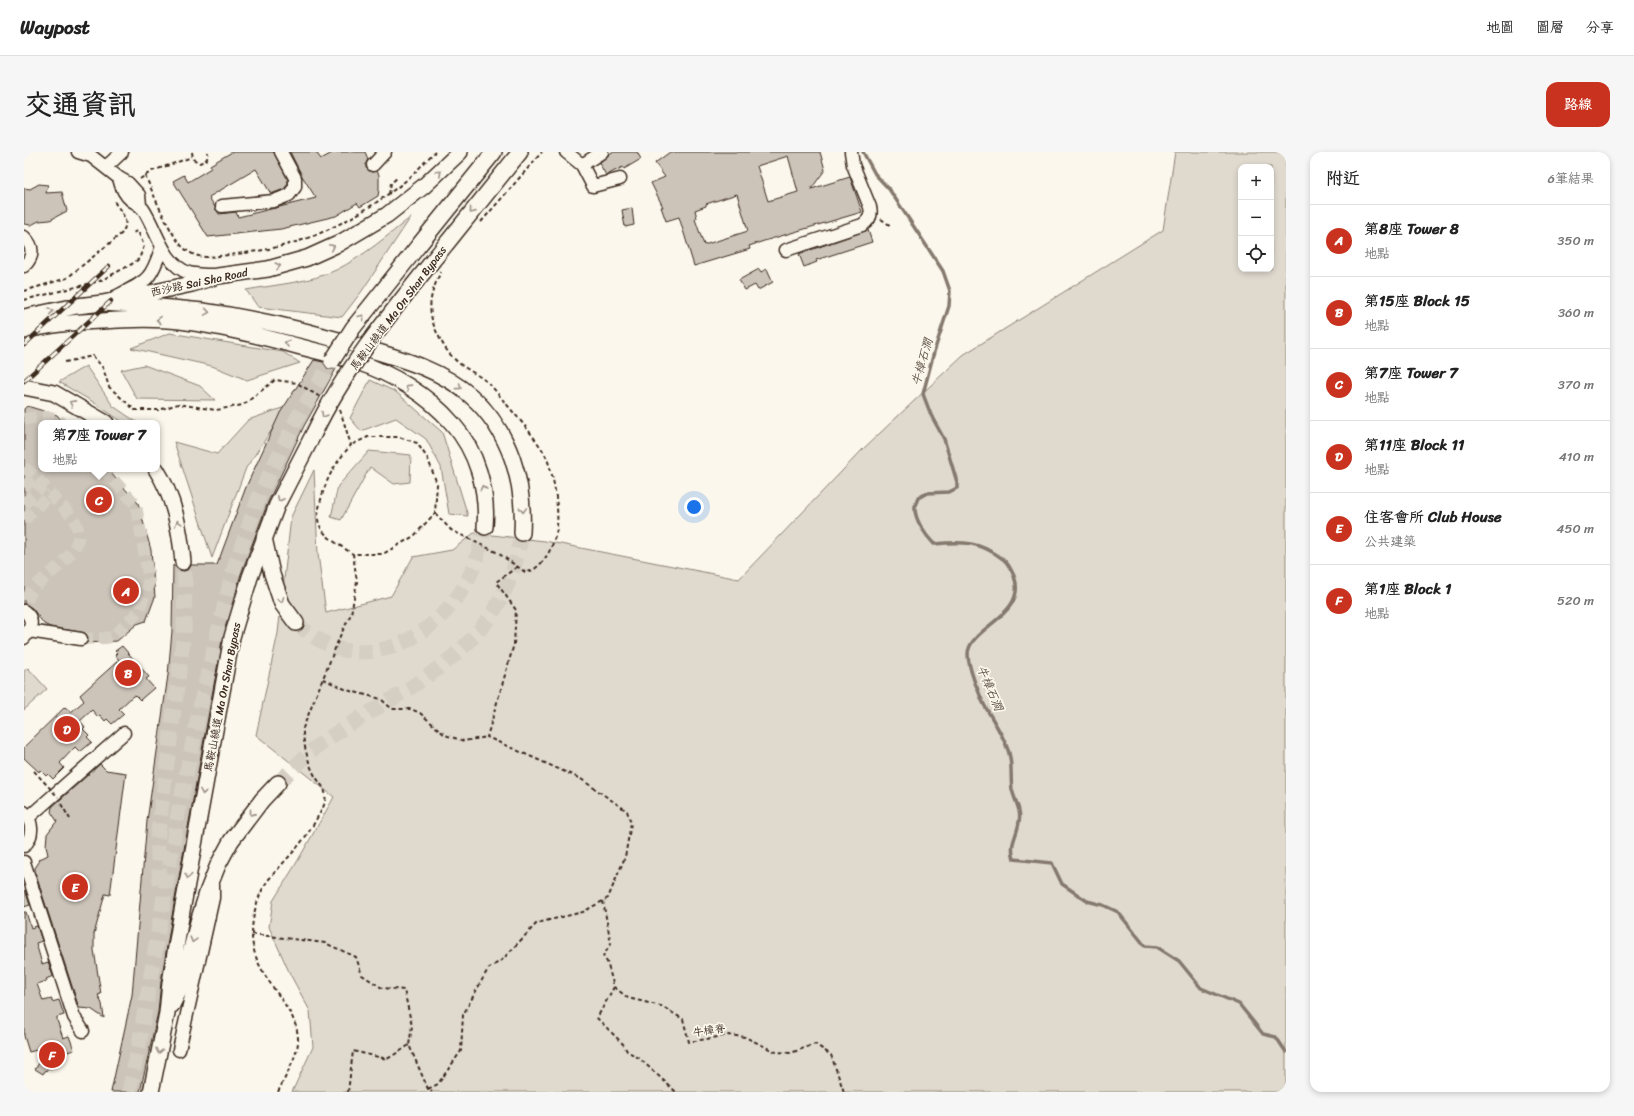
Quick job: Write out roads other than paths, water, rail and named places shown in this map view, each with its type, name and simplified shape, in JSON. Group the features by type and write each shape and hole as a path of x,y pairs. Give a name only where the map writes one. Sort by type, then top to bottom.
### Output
{"main road":[{"name":"西沙路 Sai Sha Road","path":"24,317 77,306 103,303 192,284 218,276 268,269 307,258 338,244 376,223 396,209 438,174 460,152"},
{"name":"馬鞍山繞道 Ma On Shan Bypass","path":"332,360 353,328 494,152"},
{"name":"馬鞍山繞道 Ma On Shan Bypass","path":"179,970 232,637 250,577 277,505 314,433 349,372 397,305 520,152"},
{"path":"103,303 204,312 291,328 325,336 406,360 438,373 455,384 477,402 490,417 503,438 514,462 521,486 523,508 522,533"},
{"path":"24,332 48,326 93,321 136,319 179,321 249,334 342,357 367,366 395,379 421,396 444,414 456,428 473,457 482,482 486,504 485,527"},
{"path":"24,387 54,394 101,420"},
{"path":"158,472 166,486 173,504 180,534 183,562"},
{"path":"264,538 272,574 282,604 296,623"},
{"path":"151,1092 167,1013 182,986 179,970 198,922 212,878 231,841 258,805 278,783"}],"street":[{"path":"78,152 91,156 119,178 128,183 128,189 139,195 140,204 162,246 174,263 184,271 194,274 218,276"},
{"path":"106,167 122,152"},
{"path":"222,206 274,201 289,195 295,188 295,178 281,152"},
{"path":"373,165 385,152"},
{"path":"566,152 582,166 588,189 620,179"},
{"path":"582,166 602,152"},
{"path":"786,250 862,225 867,222 872,212 853,164 852,152"},
{"path":"24,237 28,241 32,251 29,262 24,266"},
{"path":"103,303 146,280 156,267 162,246"},
{"path":"24,609 31,621 27,635 81,639"},
{"path":"24,846 30,839 32,831 31,824 26,814 124,733"},
{"path":"24,862 74,1018 82,1031"},
{"path":"179,1050 213,898 212,878"}],"waterway":[{"name":"牛樟石澗","path":"863,152 875,174 889,189 943,271 950,291 949,306 934,352 923,394 931,415 944,439 957,482 957,488 949,492 927,493 918,498 915,507 916,517 924,532 934,544 962,543 986,549 1005,561 1014,576 1016,589 1013,601 997,620 977,636 971,645 968,654 970,669 981,699 1001,734 1010,755 1012,789 1019,809 1020,818 1012,849 1014,859 1052,863 1062,884 1087,901 1103,905 1118,912 1145,946 1157,947 1179,961 1201,988 1239,1004 1263,1034 1276,1037 1286,1052"}],"tunnel":[{"path":"129,1092 140,1039 178,814 203,693 233,571 259,496 296,420 332,361"},
{"path":"24,419 49,417 58,420"},
{"path":"24,468 38,479 72,516 77,526 78,536 76,545 70,554 37,585 28,597 25,607"},
{"path":"81,639 111,637 120,630 139,611 149,581 136,505 107,472"},
{"path":"24,487 35,477"},
{"path":"24,504 42,486"},
{"path":"24,520 51,494"},
{"path":"296,623 311,635 328,644 340,649 359,652 377,651 395,646 411,638 427,628 454,602 468,580 479,550 485,527"},
{"path":"278,783 309,753 324,741 419,682 441,666 479,631 494,611 506,589 515,563 522,533"},
{"path":"160,884 157,841 184,633 185,576 183,562"}],"railway":[{"path":"24,345 109,266"},
{"path":"24,381 111,301"}],"place":[{"name":"第7座 Tower 7","path":"99,500"},
{"name":"第8座 Tower 8","path":"126,591"},
{"name":"第15座 Block 15","path":"128,673"},
{"name":"第11座 Block 11","path":"67,729"},
{"name":"住客會所 Club House","path":"75,887"},
{"name":"第1座 Block 1","path":"52,1055"}]}
